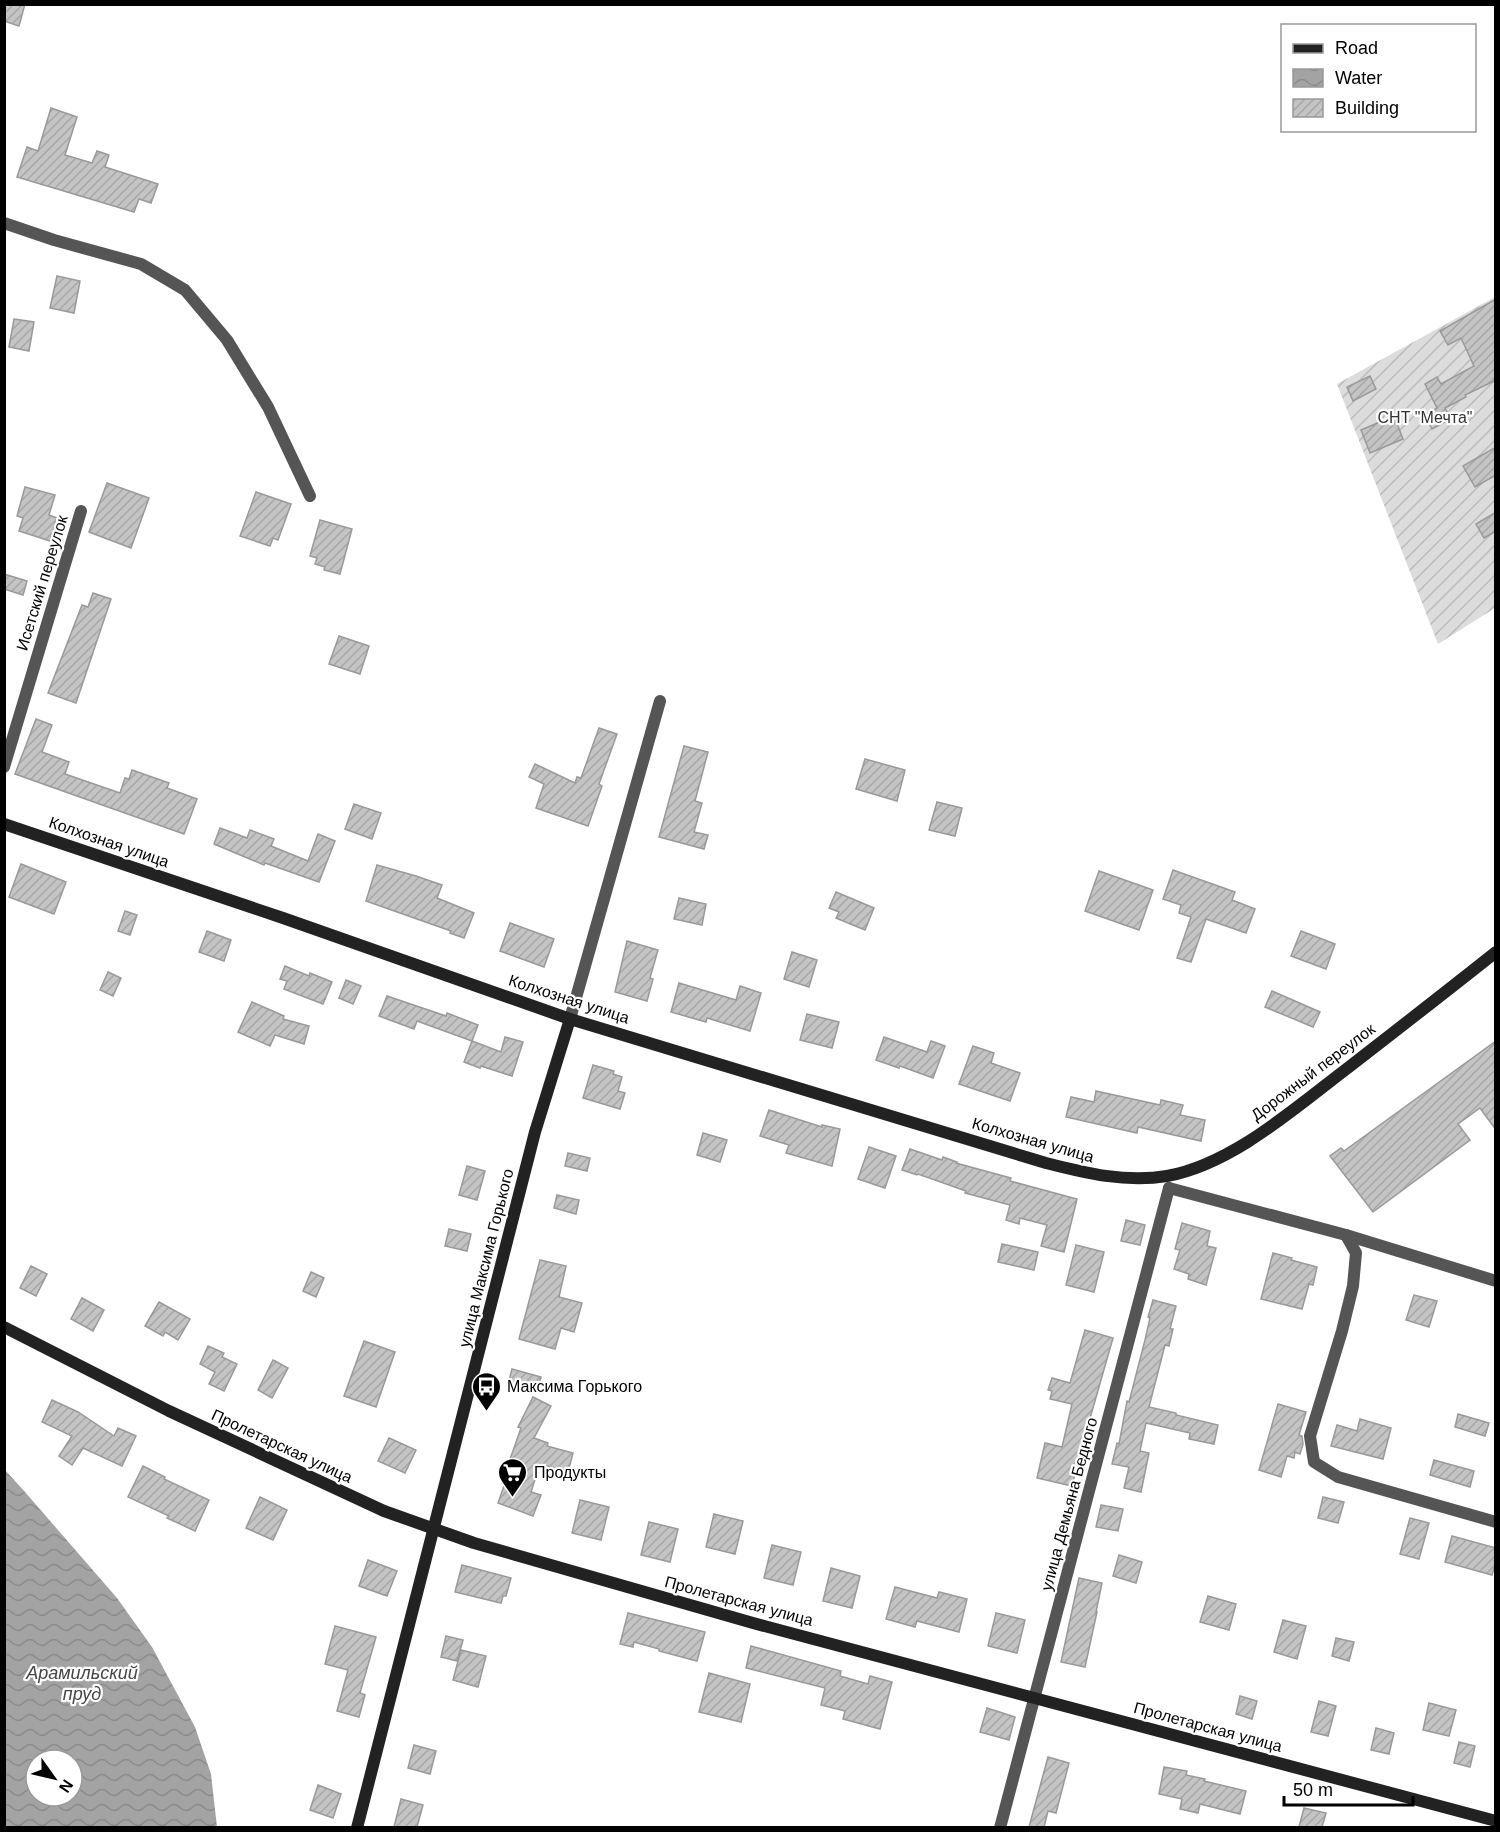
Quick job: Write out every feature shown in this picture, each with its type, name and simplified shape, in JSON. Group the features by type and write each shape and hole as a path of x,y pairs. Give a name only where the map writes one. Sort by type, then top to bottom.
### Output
{"main road":[{"name":"Колхозная улица","path":"4,824 283,918 570,1019 1046,1162 1090,1174 1130,1178"},
{"name":"Дорожный переулок","path":"1130,1178 1167,1182 1230,1153 1286,1115 1496,952"},
{"name":"улица Максима Горького","path":"357,1827 532,1144 570,1019"},
{"name":"Пролетарская улица","path":"4,1327 169,1411 373,1506 474,1543 753,1623 1496,1821"}],"street":[{"path":"4,223 54,240 141,264 185,290 226,340 268,407 310,496"},
{"name":"Исетский переулок","path":"4,767 81,511"},
{"name":"улица Максима Горького","path":"570,1019 660,702"},
{"path":"1167,1182 1496,1281"},
{"name":"улица Демьяна Бедного","path":"1000,1827 1167,1182"},
{"path":"1346,1235 1356,1253 1353,1286 1342,1331 1310,1436 1314,1462 1338,1477 1496,1522"}],"green space":[{"name":"СНТ \"Мечта\"","path":"1495,297 1495,608 1438,644 1337,384"}],"water":[{"name":"Арамильский пруд","path":"5,1470 117,1598 152,1647 195,1727 211,1774 217,1827 5,1827"}],"building":[{"path":"4,4 25,4 19,26 4,21"},
{"path":"51,108 77,117 65,155 92,163 97,151 109,155 105,167 158,184 151,203 139,199 134,212 17,177 27,147 38,151"},
{"path":"57,276 80,281 74,313 50,308"},
{"path":"1496,299 1496,380 1445,408 1451,419 1432,429 1425,415 1437,408 1425,384 1437,377 1441,384 1474,366 1461,338 1448,345 1440,331"},
{"path":"14,319 34,322 29,351 9,347"},
{"path":"1370,376 1376,389 1353,401 1347,387"},
{"path":"1394,416 1403,439 1370,453 1361,430"},
{"path":"1496,447 1496,475 1475,487 1463,466"},
{"path":"107,483 149,498 131,548 89,532"},
{"path":"25,487 55,495 49,515 57,518 50,541 19,531 23,518 17,516"},
{"path":"256,492 291,504 278,540 273,538 270,546 240,536"},
{"path":"1496,512 1496,531 1484,538 1476,524"},
{"path":"320,520 352,529 340,574 324,570 325,567 315,564 317,558 310,556"},
{"path":"4,574 27,581 23,595 4,589"},
{"path":"93,593 111,599 76,703 48,693 82,605 88,607"},
{"path":"339,636 369,646 360,674 329,664"},
{"path":"36,719 52,725 42,752 69,762 65,774 120,793 125,778 129,779 132,770 169,783 167,788 197,799 184,834 15,774"},
{"path":"599,728 617,734 599,784 602,786 588,826 536,808 544,784 529,777 535,764 575,783 577,777 581,778"},
{"path":"684,746 708,752 695,801 702,803 694,832 708,835 704,849 659,837"},
{"path":"865,759 905,770 897,801 856,789"},
{"path":"937,802 962,808 955,836 929,830"},
{"path":"354,804 381,813 372,839 345,829"},
{"path":"220,828 247,838 250,830 274,839 271,846 308,861 318,834 335,841 319,882 265,863 264,865 214,844"},
{"path":"21,864 66,882 54,914 9,897"},
{"path":"377,865 442,885 437,898 474,913 464,938 450,933 451,931 366,901"},
{"path":"1173,870 1235,892 1232,900 1255,909 1246,933 1206,919 1191,962 1177,958 1191,917 1179,913 1181,905 1163,899"},
{"path":"1099,871 1153,890 1139,930 1085,911"},
{"path":"836,892 874,908 865,930 836,918 839,912 829,908"},
{"path":"679,898 706,904 702,925 674,919"},
{"path":"125,911 137,915 130,935 118,931"},
{"path":"510,923 554,939 544,967 500,951"},
{"path":"207,931 231,940 224,961 199,952"},
{"path":"1301,931 1335,944 1326,969 1291,956"},
{"path":"627,941 658,950 650,978 653,979 647,1001 615,992"},
{"path":"792,952 817,960 809,987 784,979"},
{"path":"285,966 332,982 323,1004 284,989 287,981 280,979"},
{"path":"108,972 121,978 113,996 100,990"},
{"path":"346,980 361,986 353,1004 339,998"},
{"path":"679,983 736,1000 740,986 761,993 750,1031 707,1018 706,1022 671,1012"},
{"path":"1272,991 1320,1012 1313,1027 1265,1007"},
{"path":"387,996 446,1016 447,1013 478,1025 472,1041 417,1021 414,1029 379,1016"},
{"path":"252,1002 284,1016 283,1019 309,1026 304,1044 275,1035 270,1046 238,1032"},
{"path":"807,1014 839,1022 832,1048 800,1040"},
{"path":"505,1037 523,1042 512,1076 464,1062 472,1041 501,1052"},
{"path":"884,1037 927,1052 931,1041 945,1046 933,1078 876,1060"},
{"path":"1496,1041 1496,1130 1480,1108 1458,1124 1470,1140 1373,1212 1330,1156 1341,1148 1344,1151"},
{"path":"973,1046 994,1053 991,1063 1020,1073 1010,1101 959,1084"},
{"path":"593,1065 614,1071 613,1074 622,1077 618,1091 625,1093 620,1109 583,1098"},
{"path":"1096,1091 1160,1105 1161,1100 1183,1105 1180,1115 1205,1120 1201,1141 1138,1127 1137,1133 1066,1117 1071,1097 1094,1102"},
{"path":"769,1110 822,1127 822,1125 840,1129 832,1166 786,1153 789,1145 760,1136"},
{"path":"703,1133 727,1140 720,1162 697,1155"},
{"path":"869,1147 896,1156 885,1188 858,1179"},
{"path":"910,1149 1011,1178 1010,1181 1077,1199 1064,1252 1041,1246 1047,1225 1020,1218 1019,1224 1006,1220 1010,1205 965,1193 966,1191 902,1170"},
{"path":"568,1153 590,1158 587,1171 565,1166"},
{"path":"467,1166 485,1171 477,1200 459,1195"},
{"path":"557,1195 579,1200 576,1214 554,1208"},
{"path":"1126,1220 1145,1225 1140,1245 1121,1241"},
{"path":"1182,1223 1210,1231 1207,1246 1216,1248 1206,1285 1188,1279 1189,1274 1174,1269 1180,1250 1175,1249"},
{"path":"449,1229 471,1234 467,1251 445,1246"},
{"path":"1002,1244 1038,1252 1034,1270 998,1262"},
{"path":"1076,1245 1104,1252 1094,1292 1066,1285"},
{"path":"1273,1253 1317,1267 1313,1285 1309,1284 1302,1309 1261,1299"},
{"path":"540,1260 566,1266 559,1297 582,1303 574,1332 561,1328 555,1349 519,1339"},
{"path":"31,1266 47,1274 36,1296 20,1288"},
{"path":"311,1272 324,1278 316,1297 303,1291"},
{"path":"1414,1295 1437,1301 1429,1327 1406,1320"},
{"path":"82,1298 104,1310 93,1331 71,1319"},
{"path":"1153,1300 1176,1306 1170,1329 1173,1329 1169,1346 1165,1345 1149,1407 1218,1425 1214,1444 1189,1439 1190,1433 1146,1423 1140,1451 1149,1453 1141,1492 1124,1488 1129,1467 1112,1464 1145,1340"},
{"path":"159,1302 190,1319 178,1340 165,1332 163,1336 145,1326"},
{"path":"1085,1330 1113,1338 1072,1486 1037,1478 1045,1443 1062,1447 1072,1404 1050,1399 1052,1391 1048,1390 1052,1378 1070,1383"},
{"path":"364,1341 395,1352 376,1407 344,1396"},
{"path":"208,1346 224,1353 222,1357 237,1364 224,1391 209,1384 215,1372 200,1364"},
{"path":"273,1360 288,1368 272,1398 258,1390"},
{"path":"512,1369 541,1377 537,1392 508,1384"},
{"path":"533,1397 551,1406 534,1438 548,1443 547,1446 573,1453 568,1472 540,1464 531,1492 541,1495 533,1516 498,1503 521,1428 518,1427"},
{"path":"52,1400 78,1412 114,1436 118,1428 136,1436 122,1466 83,1448 72,1465 59,1456 72,1436 42,1422"},
{"path":"1278,1404 1306,1412 1299,1435 1302,1436 1303,1444 1300,1454 1295,1452 1294,1458 1287,1456 1281,1477 1259,1470"},
{"path":"1458,1414 1489,1423 1485,1436 1455,1427"},
{"path":"1360,1419 1391,1428 1383,1459 1331,1446 1337,1425 1357,1431"},
{"path":"389,1438 416,1450 405,1473 378,1461"},
{"path":"1434,1460 1474,1471 1470,1487 1430,1475"},
{"path":"143,1466 165,1477 164,1479 209,1500 195,1531 128,1497"},
{"path":"260,1497 287,1510 273,1540 246,1528"},
{"path":"1323,1497 1344,1502 1338,1523 1318,1518"},
{"path":"580,1500 609,1507 601,1540 572,1533"},
{"path":"1101,1505 1123,1509 1118,1531 1096,1527"},
{"path":"714,1514 743,1521 735,1554 706,1547"},
{"path":"1410,1518 1429,1523 1419,1559 1400,1554"},
{"path":"649,1522 678,1529 670,1562 641,1555"},
{"path":"1452,1536 1496,1548 1496,1562 1492,1575 1445,1562"},
{"path":"772,1545 801,1552 793,1585 764,1578"},
{"path":"1119,1555 1142,1562 1136,1583 1113,1576"},
{"path":"368,1560 397,1571 387,1596 359,1586"},
{"path":"462,1565 511,1578 506,1596 503,1596 501,1603 455,1592"},
{"path":"831,1568 860,1576 852,1608 823,1601"},
{"path":"1079,1578 1102,1583 1085,1667 1061,1662"},
{"path":"895,1587 937,1598 939,1592 967,1599 959,1632 917,1621 915,1627 886,1619"},
{"path":"1208,1596 1236,1604 1229,1630 1200,1622"},
{"path":"628,1613 705,1632 697,1661 634,1642 633,1647 620,1644"},
{"path":"996,1613 1025,1620 1017,1653 988,1646"},
{"path":"1283,1620 1306,1626 1297,1659 1274,1652"},
{"path":"335,1626 376,1637 360,1693 365,1695 359,1717 337,1711 348,1670 325,1664"},
{"path":"446,1636 463,1640 457,1661 441,1657"},
{"path":"1336,1638 1354,1642 1349,1661 1332,1656"},
{"path":"751,1646 841,1671 840,1676 868,1684 870,1676 892,1682 880,1729 843,1719 845,1711 821,1705 825,1688 746,1668"},
{"path":"461,1650 486,1656 478,1687 453,1680"},
{"path":"709,1673 750,1684 741,1722 699,1712"},
{"path":"1240,1696 1257,1701 1252,1719 1236,1714"},
{"path":"1319,1701 1336,1706 1328,1736 1311,1732"},
{"path":"1429,1703 1456,1710 1449,1736 1423,1730"},
{"path":"987,1708 1015,1717 1009,1740 980,1732"},
{"path":"1376,1728 1394,1733 1389,1754 1371,1750"},
{"path":"1459,1742 1475,1746 1470,1767 1454,1763"},
{"path":"414,1745 436,1751 430,1774 408,1768"},
{"path":"1048,1757 1069,1763 1056,1813 1048,1811 1044,1827 1029,1827"},
{"path":"1164,1767 1187,1771 1186,1775 1246,1791 1240,1814 1200,1804 1198,1813 1180,1809 1182,1799 1159,1794"},
{"path":"318,1785 341,1794 333,1818 310,1810"},
{"path":"401,1799 423,1805 417,1827 394,1827"},
{"path":"1304,1808 1326,1813 1322,1827 1299,1827"}],"place":[{"name":"Максима Горького","path":"486,1412"},
{"name":"Продукты","path":"513,1498"}]}
